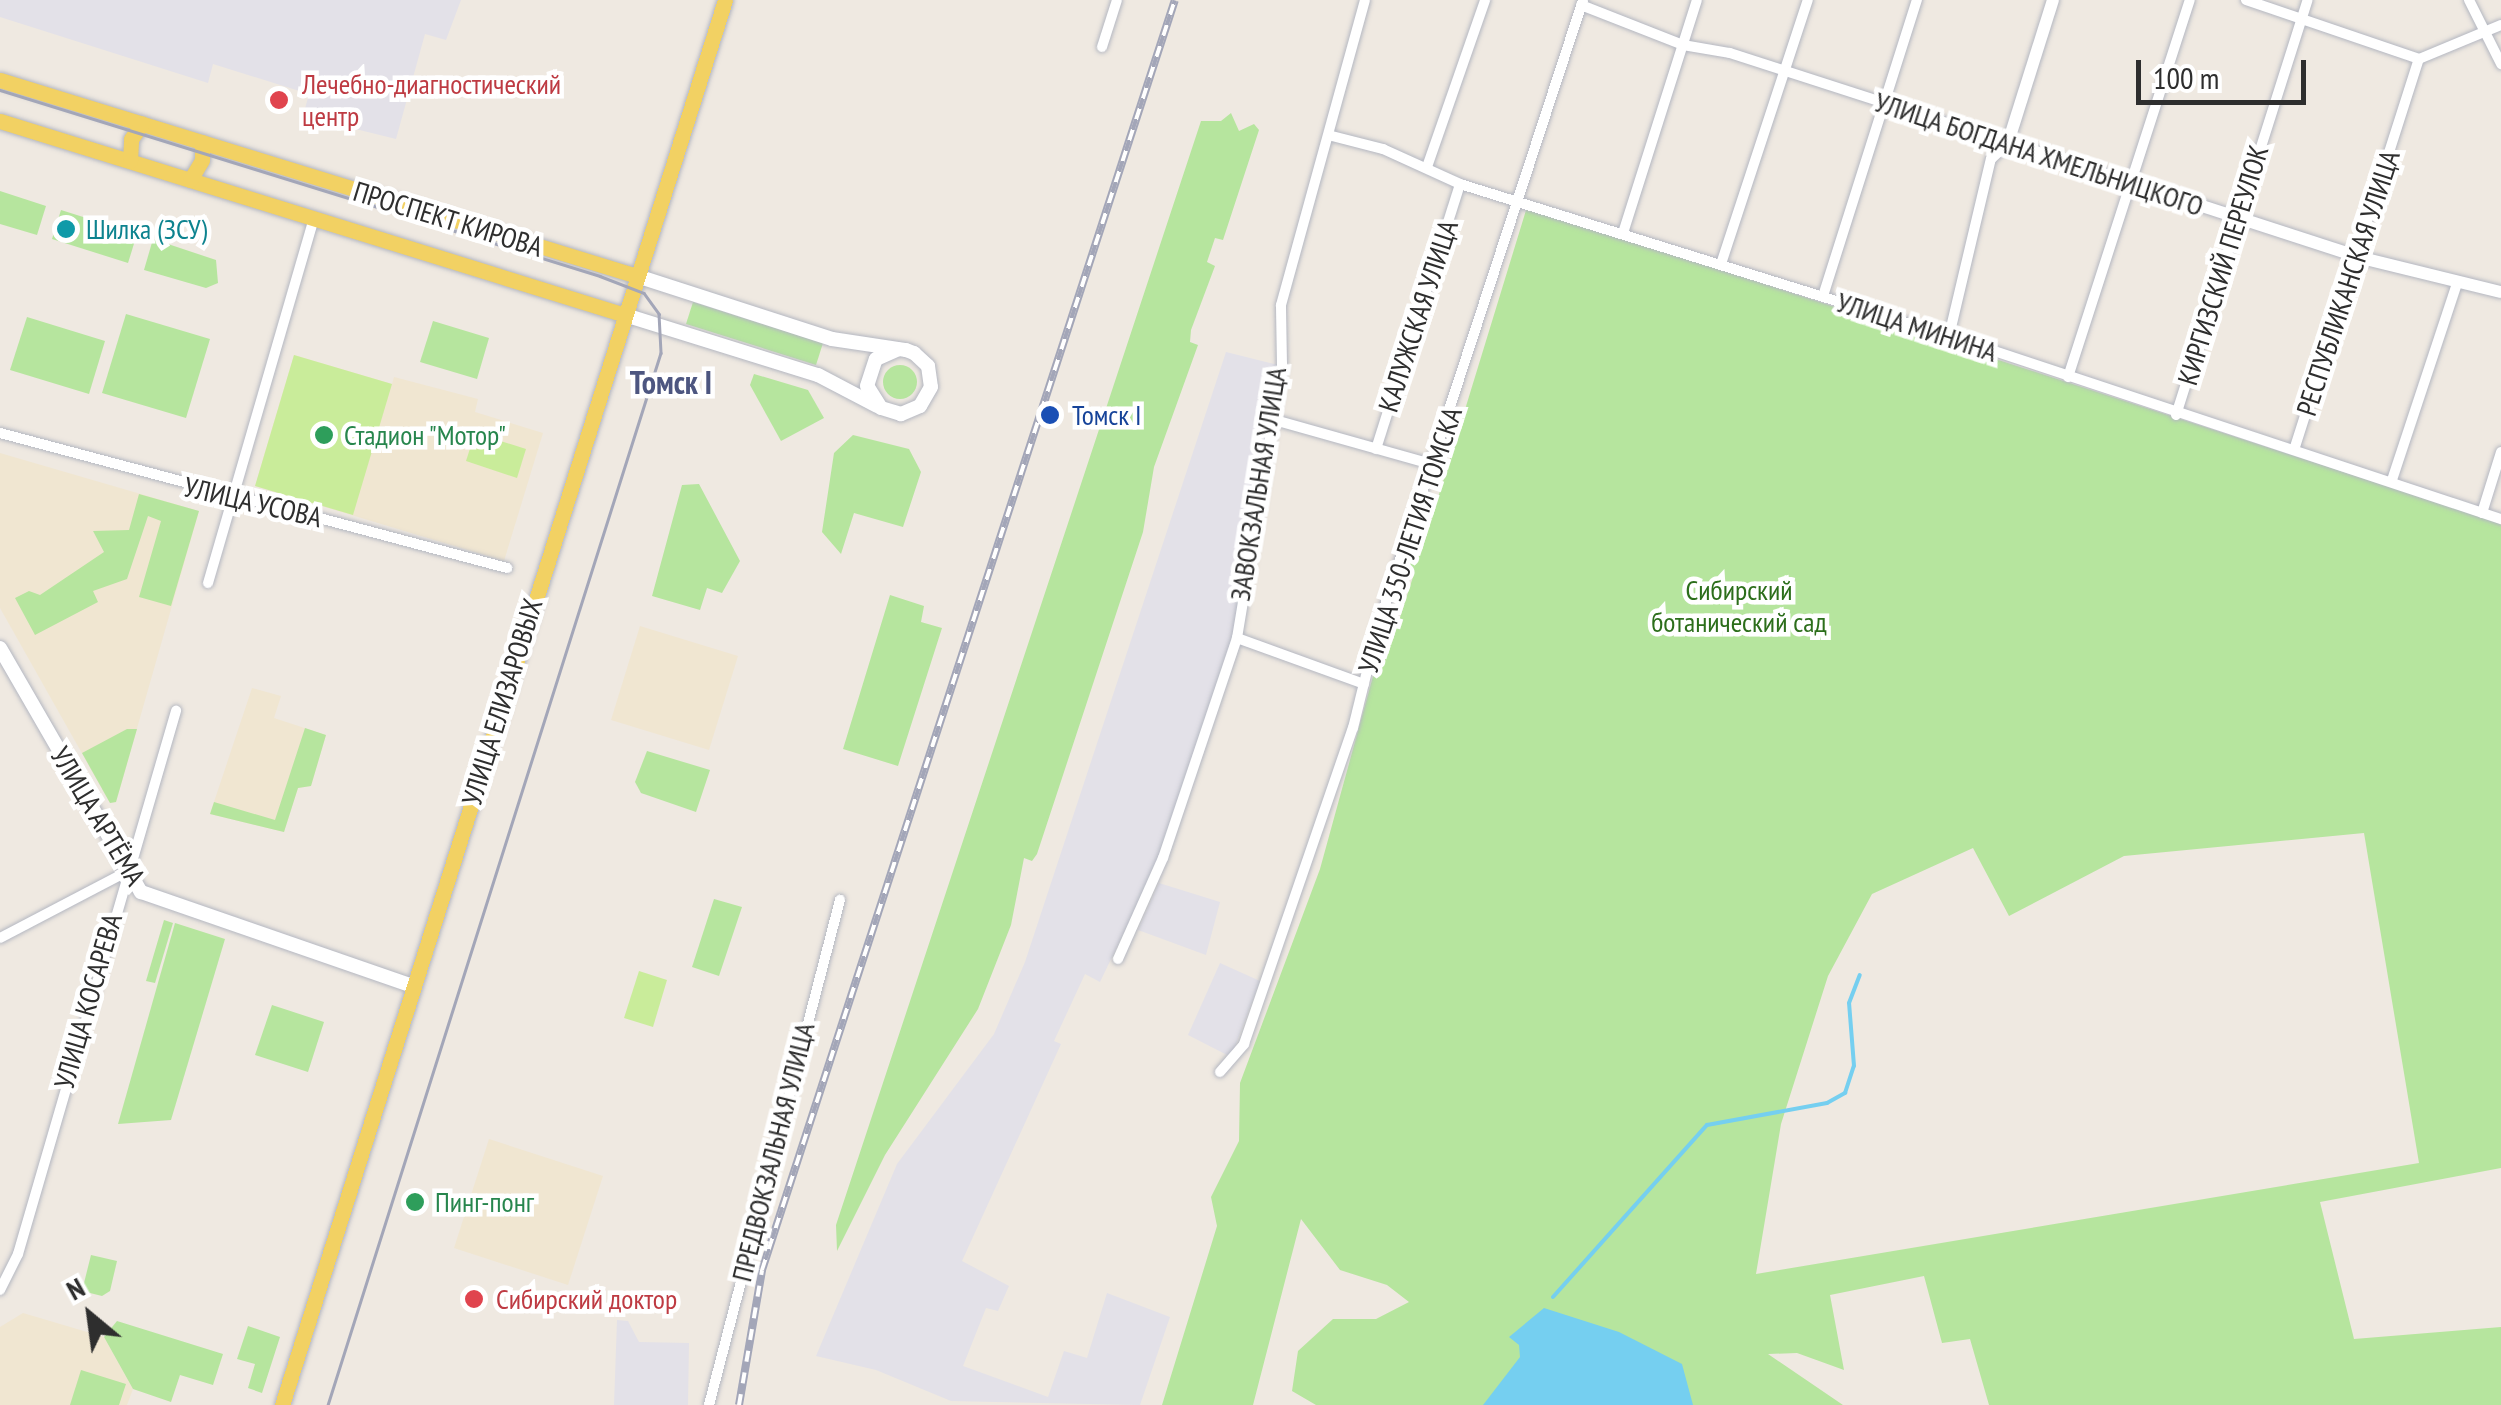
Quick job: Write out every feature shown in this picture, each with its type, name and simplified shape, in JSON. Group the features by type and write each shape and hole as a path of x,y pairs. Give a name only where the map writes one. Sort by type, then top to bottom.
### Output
{"main road":[{"name":"УЛИЦА ЕЛИЗАРОВЫХ","path":"282,1405 725,0"},
{"name":"ПРОСПЕКТ КИРОВА","path":"0,80 832,338 898,349"},
{"name":"ПРОСПЕКТ КИРОВА","path":"0,121 818,375 881,408"},
{"path":"130,162 131,138 142,124"},
{"path":"190,180 200,166 202,142"},
{"path":"898,349 924,362 931,387 911,411 881,408 868,390 868,372 881,354 898,349"},
{"name":"УЛИЦА АРТЁМА","path":"0,648 126,872 158,902 412,986"}],"street":[{"path":"1102,47 1117,0"},
{"name":"ЗАВОКЗАЛЬНАЯ УЛИЦА","path":"1118,959 1163,858 1237,638 1282,365 1282,305 1332,136 1366,0"},
{"path":"1427,167 1484,0"},
{"path":"1623,233 1698,0"},
{"path":"1721,264 1808,0"},
{"path":"1823,296 1917,0"},
{"path":"1949,336 1991,159 2008,143 2054,0"},
{"path":"2068,377 2126,184 2190,0"},
{"path":"2246,0 2419,59 2501,25"},
{"name":"КИРГИЗСКИЙ ПЕРЕУЛОК","path":"2176,416 2308,0"},
{"path":"2469,0 2501,64"},
{"name":"УЛИЦА БОГДАНА ХМЕЛЬНИЦКОГО","path":"1582,2 1683,45 1784,71 2358,257 2501,292"},
{"name":"УЛИЦА 350-ЛЕТИЯ ТОМСКА","path":"1220,1072 1244,1044 1364,684 1582,2"},
{"name":"РЕСПУБЛИКАНСКАЯ УЛИЦА","path":"2294,450 2419,59"},
{"name":"УЛИЦА МИНИНА","path":"1332,136 1427,167 1460,184 1949,336 2176,416 2392,480 2501,519"},
{"name":"КАЛУЖСКАЯ УЛИЦА","path":"1376,449 1460,184"},
{"path":"208,583 314,219"},
{"path":"2392,480 2457,283"},
{"name":"КАЛУЖСКАЯ УЛИЦА","path":"1271,419 1435,465"},
{"name":"УЛИЦА УСОВА","path":"0,433 232,499 252,497 507,568"},
{"path":"2482,513 2501,452"},
{"path":"1237,638 1364,684"},
{"name":"УЛИЦА КОСАРЕВА","path":"0,1290 18,1254 126,872 176,711"},
{"path":"0,938 126,872"},
{"name":"ПРЕДВОКЗАЛЬНАЯ УЛИЦА","path":"709,1405 840,900"}],"shaded area":[{"path":"0,0 461,0 446,40 425,34 396,139 303,116 309,94 213,64 208,83 0,17"},
{"path":"1226,352 1278,365 1233,637 1161,855 1100,982 1085,974 1054,1041 1061,1044 962,1261 1009,1286 998,1311 986,1308 963,1366 1048,1397 1064,1351 1087,1358 1107,1293 1170,1317 1140,1405 951,1401 876,1370 816,1356 897,1164 994,1034 1025,962"},
{"path":"294,355 392,384 394,377 478,399 475,412 543,433 504,561 255,486"},
{"path":"0,453 199,511 116,802 110,803 0,608"},
{"path":"640,626 738,656 709,750 611,720"},
{"path":"252,688 281,696 274,718 326,735 311,786 298,788 284,832 210,814"},
{"path":"1159,883 1220,902 1206,955 1138,930"},
{"path":"1220,963 1260,981 1231,1057 1188,1035"},
{"path":"489,1139 603,1176 568,1285 454,1248"},
{"path":"23,1313 104,1337 133,1389 127,1405 0,1405 0,1327"},
{"path":"617,1320 628,1321 639,1342 689,1343 688,1405 614,1405"}],"green space":[{"path":"1231,113 1239,131 1254,124 1259,130 1223,240 1215,238 1207,262 1215,266 1191,330 1190,342 1198,345 1154,467 1143,532 1037,854 1032,861 1024,858 1011,925 978,1009 885,1155 837,1251 836,1225 1201,121 1221,121"},
{"path":"0,191 46,206 37,235 0,224"},
{"name":"Сибирский ботанический сад","path":"1527,207 2501,523 2501,1168 2320,1202 2354,1339 2501,1327 2501,1405 1989,1405 1970,1339 1942,1343 1924,1276 1830,1295 1844,1370 1797,1353 1768,1354 1843,1405 1316,1405 1292,1391 1298,1351 1333,1319 1376,1319 1409,1302 1387,1285 1340,1270 1301,1219 1253,1405 1162,1405 1217,1226 1211,1197 1239,1141 1240,1083 1320,869 1378,658 1392,642 1413,577 1410,561 1422,550","holes":["2364,833 2419,1163 1756,1274 1781,1124 1828,976 1872,894 1973,848 2009,916 2124,856"]},
{"path":"61,210 137,234 128,263 52,239"},
{"path":"153,239 216,260 218,283 206,288 144,270"},
{"path":"693,302 823,343 816,365 686,324"},
{"path":"126,314 210,339 186,418 102,393"},
{"path":"27,317 105,341 89,394 10,370"},
{"path":"433,321 489,338 477,379 420,362"},
{"name":"Стадион \"Мотор\"","path":"294,355 392,384 353,515 255,486"},
{"path":"900,365 912,370 917,382 912,394 900,399 888,394 883,382 888,370"},
{"path":"754,374 808,390 824,418 781,441 750,385"},
{"path":"475,433 526,449 517,478 466,461"},
{"path":"853,435 909,449 921,472 903,527 854,513 841,554 822,532 834,453"},
{"path":"699,484 740,561 722,593 707,588 700,610 652,596 682,485"},
{"path":"139,494 199,511 171,606 139,597 161,521 148,516 127,579 93,591 98,602 35,635 15,598 29,591 40,595 104,552 93,531 129,530"},
{"path":"890,595 924,606 921,622 942,628 898,766 843,749"},
{"path":"305,728 326,735 311,786 298,788 284,832 210,814 214,802 275,820"},
{"path":"127,729 137,729 116,802 110,803 82,753"},
{"path":"647,751 710,770 696,812 641,793 635,782"},
{"path":"714,899 742,907 719,976 692,967"},
{"path":"164,920 173,923 155,983 146,981"},
{"path":"175,923 225,939 171,1120 118,1124"},
{"path":"639,971 667,980 653,1027 624,1018"},
{"path":"272,1005 324,1022 308,1072 255,1055"},
{"path":"91,1255 117,1261 110,1291 102,1296 82,1291"},
{"path":"117,1321 223,1354 213,1385 180,1375 171,1402 133,1389 104,1337"},
{"path":"248,1326 280,1337 262,1393 248,1388 255,1364 237,1359"},
{"path":"81,1370 126,1384 119,1405 70,1405"}],"water":[{"path":"1544,1308 1619,1332 1682,1364 1693,1405 1483,1405 1520,1357 1519,1345 1509,1337"}],"waterway":[{"path":"1553,1297 1707,1125 1827,1103 1845,1093 1854,1066 1849,1003 1860,975"}],"tram line":[{"path":"0,90 600,276 644,293 659,314 661,353 328,1405"}],"railway":[{"path":"739,1405 762,1270 1175,0"}],"place":[{"name":"Лечебно-диагностический центр","path":"279,100"},
{"name":"Шилка (ЗСУ)","path":"66,229"},
{"name":"Томск I","path":"1050,415"},
{"name":"Стадион \"Мотор\"","path":"324,435"},
{"name":"Пинг-понг","path":"415,1202"},
{"name":"Сибирский доктор","path":"474,1299"}],"district":[{"name":"Томск I","path":"671,382"}]}
